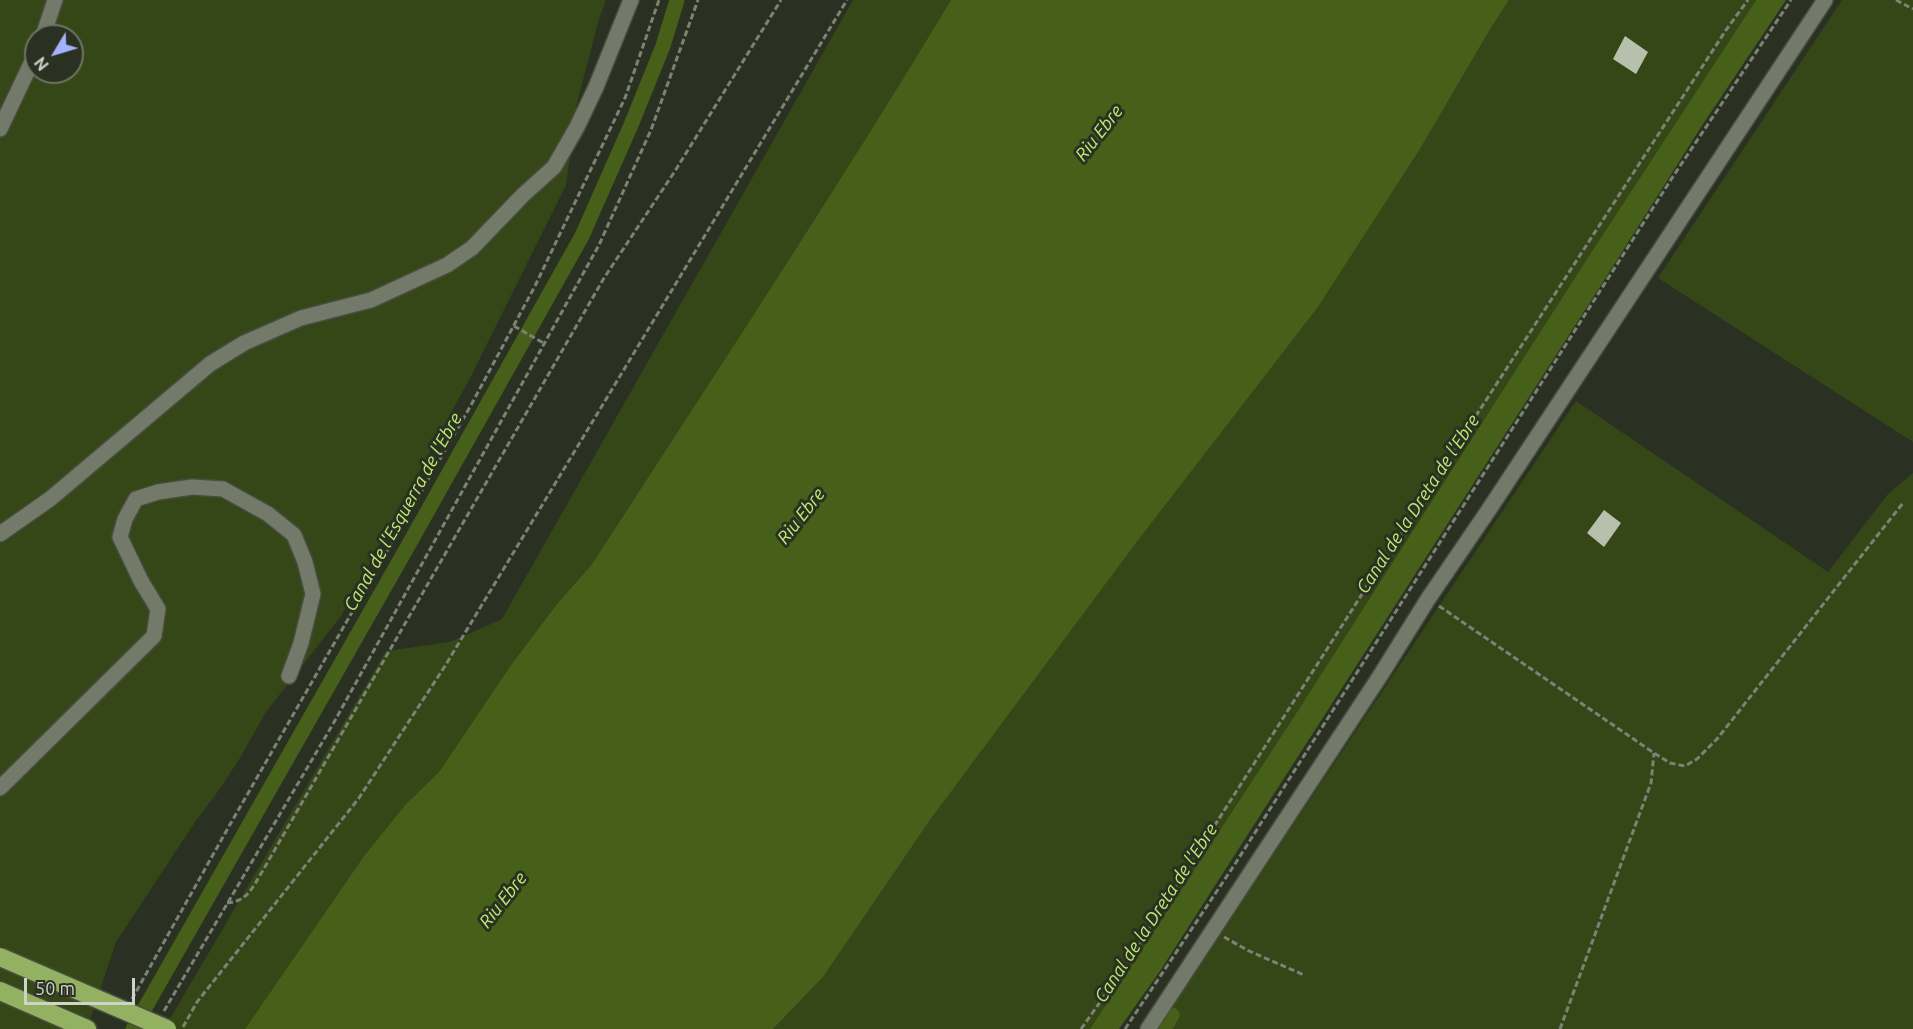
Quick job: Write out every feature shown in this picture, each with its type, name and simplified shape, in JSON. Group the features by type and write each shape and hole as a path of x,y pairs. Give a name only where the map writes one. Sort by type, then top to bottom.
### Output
{"highway":[{"path":"0,957 167,1029"},
{"path":"0,991 87,1029"}],"street":[{"path":"47,24 55,0"},
{"path":"0,534 50,499 210,364 244,343 301,318 371,300 447,265 472,248 554,166 592,97 631,0"},
{"path":"1148,1029 1428,599 1825,0"},
{"path":"0,129 4,113 24,76"},
{"path":"0,788 154,636 158,609 120,537 125,519 136,499 158,492 192,487 223,489 268,514 294,535 305,562 313,594 301,643 289,676"}],"path":[{"path":"132,999 514,326 625,98 659,0"},
{"path":"171,998 333,724 599,245 651,130 698,0"},
{"path":"227,903 246,897 262,872 604,278 675,171 781,0"},
{"path":"182,1029 197,1002 359,798 445,666 848,0"},
{"path":"1081,1029 1126,964 1451,455 1726,30 1748,0"},
{"path":"1125,1029 1234,864 1672,178 1791,0"},
{"path":"1896,0 1913,9"},
{"path":"514,326 545,344"},
{"path":"1428,599 1654,753 1670,763 1685,766 1698,759 1717,739 1904,503"},
{"path":"1560,1029 1652,783 1654,753"},
{"path":"1212,931 1249,951 1304,975"}],"shaded area":[{"path":"0,0 606,0 576,107 566,185 471,376 341,616 266,712 240,758 116,942 87,1029 0,1029"},
{"path":"853,0 951,0 819,213 592,564 557,604 511,665 439,772 406,804 364,856 245,1029 164,1029 386,651 450,642 502,619"},
{"path":"1509,0 1756,0 1090,1029 773,1029 823,977 930,820 1136,543 1318,307 1420,149"},
{"path":"1842,0 1913,0 1913,442 1658,278"},
{"path":"1576,401 1828,572 1888,494 1913,473 1913,1029 1157,1029"}],"water":[{"name":"Riu Ebre","path":"951,0 1509,0 1420,149 1318,307 1136,543 930,820 823,977 773,1029 245,1029 364,856 406,804 439,772 511,665 557,604 592,564 819,213"},
{"path":"1756,0 1786,0 1701,127 1160,971 1119,1029 1090,1029 1288,726"}],"building":[{"path":"1625,36 1648,52 1636,74 1613,59"},
{"path":"1604,510 1621,523 1604,547 1587,533"}],"waterway":[{"name":"Canal de l'Esquerra de l'Ebre","path":"133,1029 582,236 663,46 677,0"},
{"path":"1164,1029 1172,1015"}],"water label":[{"name":"Canal de la Dreta de l'Ebre","path":"1418,504"},
{"name":"Canal de la Dreta de l'Ebre","path":"1156,913"}]}
